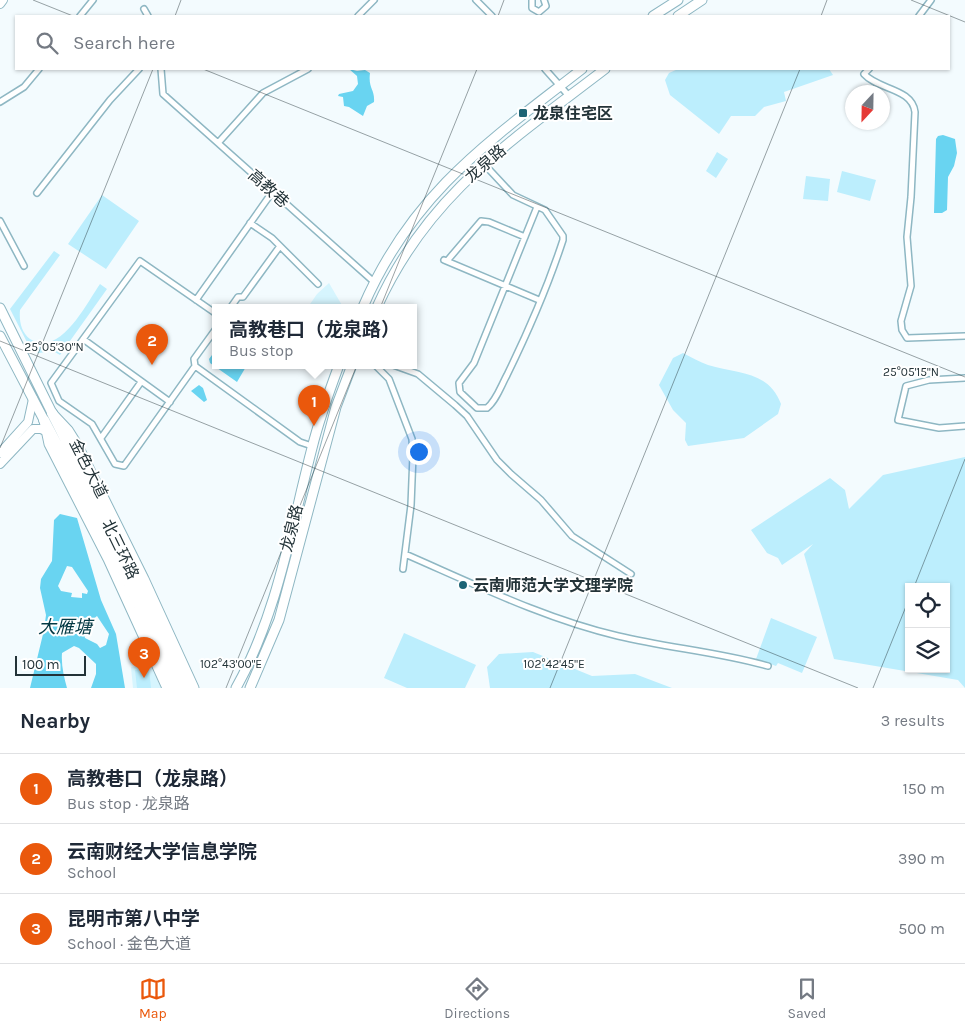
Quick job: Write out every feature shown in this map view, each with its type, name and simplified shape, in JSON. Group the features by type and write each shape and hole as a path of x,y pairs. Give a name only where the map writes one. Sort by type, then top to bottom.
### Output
{"highway":[{"name":"北三环路","path":"52,412 64,446 176,688"},
{"name":"北三环路","path":"48,429 64,446 138,582 191,687"}],"main road":[{"path":"655,15 678,0"},
{"path":"680,15 702,0"},
{"name":"龙泉路","path":"364,304 374,282 412,221 449,177 475,153 581,70"},
{"name":"龙泉路","path":"379,304 402,258 420,232 456,189 484,163 604,70"},
{"name":"金色大道","path":"0,308 52,412 68,430 78,446 136,562 191,687"},
{"name":"金色大道","path":"0,336 48,429 49,444 108,559 168,688"},
{"name":"龙泉路","path":"236,688 258,644 276,589 312,446 339,369"},
{"name":"龙泉路","path":"250,688 278,620 329,431 351,369"}],"street":[{"path":"0,4 4,0"},
{"path":"81,15 93,0"},
{"path":"359,15 374,0"},
{"path":"476,0 491,15"},
{"path":"532,0 532,8 539,12 544,9 545,0"},
{"path":"920,15 931,0"},
{"path":"144,9 147,15"},
{"path":"0,102 24,87 38,70"},
{"path":"37,193 110,100 138,70"},
{"name":"高教巷","path":"162,70 163,94 374,282"},
{"path":"218,142 263,93 306,70"},
{"path":"546,70 569,96"},
{"path":"868,70 864,74 869,80 908,98 914,106 915,112 912,197 907,236 911,286 903,312 902,330 907,338 965,336"},
{"path":"484,163 508,192 538,206 548,214 563,236 523,344 491,405 487,408 477,408 460,392 459,383 474,363 538,206"},
{"path":"196,300 273,192"},
{"path":"0,221 24,266"},
{"path":"525,237 489,222 481,221 445,260 539,300"},
{"path":"250,224 280,246 318,284"},
{"path":"233,304 238,296 244,297 280,246"},
{"path":"212,311 140,260 51,383 59,401 92,424 115,464 124,466 195,366 194,359 212,334"},
{"path":"83,339 170,402"},
{"path":"195,366 300,442 312,446"},
{"path":"379,369 388,379 412,439 413,463 406,554 403,569"},
{"path":"404,369 418,374 467,416 502,464 541,500 572,536 631,574"},
{"path":"965,378 929,380 906,386 898,420 939,428 965,426"},
{"path":"101,438 141,382"},
{"path":"0,453 28,422 33,400"},
{"path":"0,464 31,431 48,429"},
{"path":"406,554 487,589 576,624 618,636 768,666"}],"shaded area":[{"path":"676,70 830,70 833,75 784,92 786,101 764,107 755,116 731,116 719,134 670,95 665,80 669,73"},
{"path":"717,152 728,159 716,178 706,171"},
{"path":"842,171 876,180 870,201 837,192"},
{"path":"806,176 830,179 828,201 803,199"},
{"path":"102,195 139,221 106,269 68,244"},
{"path":"54,251 60,255 20,310 21,326 24,333 30,339 41,343 52,341 62,335 80,315 100,284 107,289 60,355 53,351 39,353 31,350 10,309"},
{"path":"329,283 341,304 310,304 317,294"},
{"path":"683,353 708,365 740,372 760,379 775,393 781,404 778,414 744,438 688,446 685,440 686,423 673,410 659,385 673,358"},
{"path":"965,457 965,688 958,680 917,673 950,673 950,583 905,583 905,671 834,659 804,554 813,544 782,565 778,558 767,553 751,530 830,478 845,490 849,509 883,475"},
{"path":"771,618 817,637 802,673 778,663 776,666 756,659"},
{"path":"404,633 476,665 465,688 407,688 384,678"},
{"path":"533,652 592,676 635,674 672,688 490,688 487,667 499,654"},
{"path":"150,665 161,688 133,688 131,667"},
{"path":"149,668 151,688 137,688 135,670"}],"water":[{"path":"350,70 365,70 370,73 370,82 374,94 374,102 367,106 363,116 344,106 343,97 338,96 339,94 353,91 358,84 357,76"},
{"path":"943,135 955,139 957,153 954,166 948,177 947,210 942,213 934,213 936,139 938,136"},
{"path":"212,355 212,364 210,363 209,359"},
{"path":"219,369 245,369 237,382"},
{"path":"199,385 203,388 207,400 204,402 191,391"},
{"name":"大雁塘","path":"60,514 77,518 101,600 116,634 125,688 91,688 96,674 96,664 79,648 74,646 62,653 62,666 67,688 30,688 44,630 46,615 40,588 41,579 52,561 54,520","holes":["67,566 72,567 88,591 87,594 82,593 82,598 71,597 72,593 61,591 58,586","97,616 109,634 106,645 100,648 97,644 85,638 84,634 87,632 87,621"]}],"place":[{"name":"龙泉住宅区","path":"523,113"},
{"name":"云南财经大学信息学院","path":"152,365"},
{"name":"高教巷口（龙泉路）","path":"314,426"},
{"name":"云南师范大学文理学院","path":"463,585"},
{"name":"昆明市第八中学","path":"144,678"}]}
